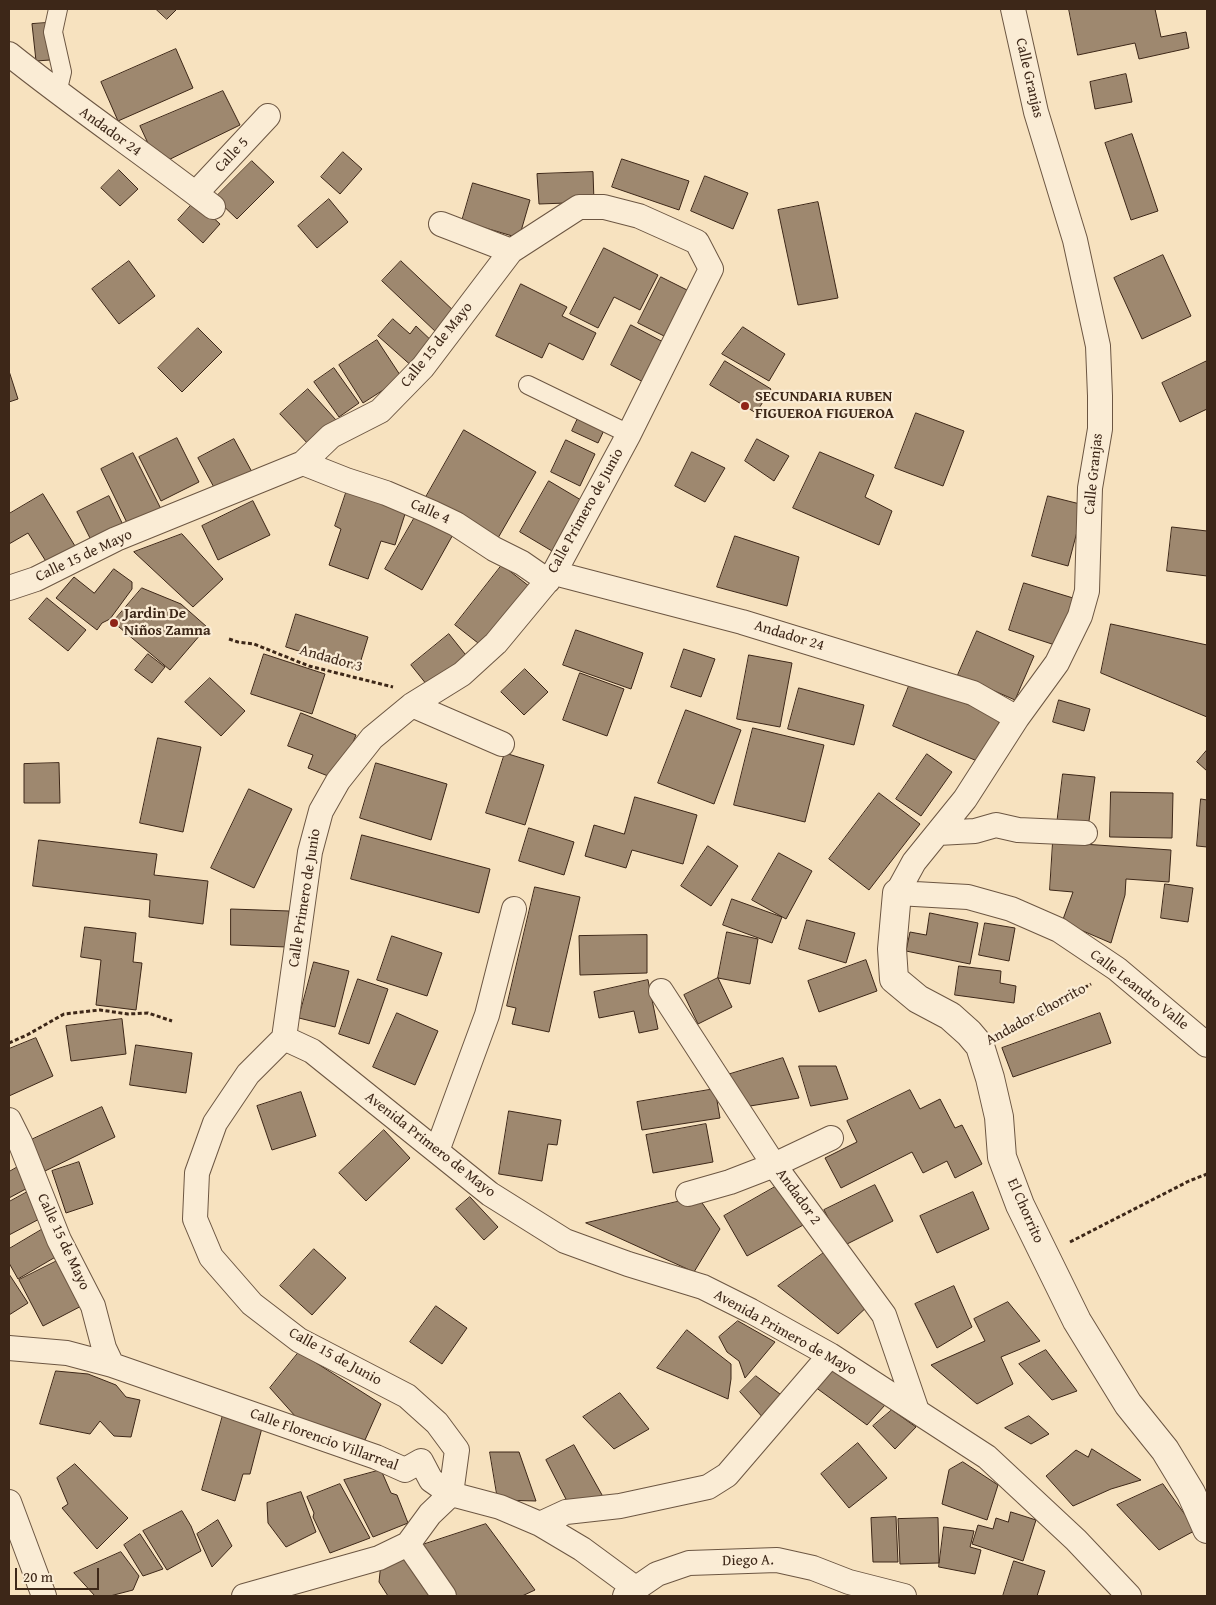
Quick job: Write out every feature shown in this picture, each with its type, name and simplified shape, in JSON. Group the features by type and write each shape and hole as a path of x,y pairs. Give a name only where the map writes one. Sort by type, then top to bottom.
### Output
{"street":[{"path":"57,93 62,72 53,32 58,9"},
{"name":"Calle Granjas","path":"897,894 914,862 965,799 1017,718 1057,663 1080,616 1086,591 1090,488 1100,429 1098,346 1074,240 1036,112 1013,9"},
{"name":"Andador 24","path":"9,54 57,93 107,127 143,156 205,200"},
{"name":"Calle 5","path":"205,200 268,116"},
{"name":"Calle 15 de Mayo","path":"9,588 36,579 116,539 303,463 331,436 380,411 386,405 423,366 511,251 579,207 604,207 639,216"},
{"name":"Calle Primero de Junio","path":"284,1038 310,852 321,811 338,781 372,738 420,700 462,674 496,643 551,577 629,434 711,269 697,242 639,216"},
{"path":"441,224 511,251"},
{"path":"528,385 629,434"},
{"name":"Calle 4","path":"303,463 433,512 456,524 494,549 551,577"},
{"name":"Andador 24","path":"551,577 742,622 973,693 1017,718"},
{"path":"420,700 502,744"},
{"path":"938,832 975,831 996,825 1018,830 1085,833"},
{"name":"Calle Leandro Valle","path":"897,894 968,897 1011,909 1059,930 1117,969 1207,1045"},
{"name":"El Chorrito","path":"897,894 892,949 894,979 918,999 950,1016 980,1046 999,1117 1002,1157 1020,1205 1077,1321 1128,1404 1165,1450 1191,1492 1207,1529"},
{"path":"437,1151 487,1015 514,909"},
{"name":"Andador 2","path":"661,991 774,1165 884,1315 916,1411"},
{"name":"Avenida Primero de Mayo","path":"284,1038 312,1051 490,1194 566,1241 628,1264 704,1288 751,1311 830,1355 987,1457 1076,1540 1129,1596"},
{"name":"Calle 15 de Junio","path":"284,1038 248,1074 215,1123 197,1173 195,1219 210,1257 252,1304 298,1340 407,1396 437,1423 457,1450 451,1494"},
{"name":"Calle 15 de Mayo","path":"9,1120 20,1142 59,1240 93,1306 104,1348 112,1365"},
{"path":"688,1194 730,1182 774,1165 831,1138"},
{"name":"Calle Florencio Villarreal","path":"9,1348 67,1352 112,1365 376,1457 406,1470 421,1461 430,1480 451,1494 500,1507 540,1524 582,1549 630,1592"},
{"path":"540,1524 566,1512 620,1506 708,1487 727,1475 830,1355"},
{"path":"244,1596 379,1558 408,1544 430,1514 451,1494"},
{"path":"9,1502 44,1596"},
{"path":"408,1544 444,1596"},
{"name":"Diego A.","path":"630,1592 656,1574 689,1562 777,1560 813,1568 849,1582 904,1596"}],"path":[{"name":"Andador 3","path":"230,639 254,644 309,666 351,677 420,700"},
{"name":"Andador Chorrito","path":"980,1046 1117,969"},
{"path":"9,1043 64,1014 100,1010 128,1014 148,1013 172,1021"},
{"path":"1044,1254 1189,1181 1207,1174"}],"building":[{"path":"156,9 177,9 167,19"},
{"path":"1069,9 1155,9 1161,37 1186,32 1189,48 1139,59 1135,43 1078,55"},
{"path":"46,23 50,60 36,61 32,24"},
{"path":"176,49 193,88 118,121 101,82"},
{"path":"1126,74 1132,102 1095,109 1090,82"},
{"path":"223,91 240,125 158,165 140,126"},
{"path":"1132,134 1158,211 1131,220 1105,143"},
{"path":"343,152 362,169 340,194 321,177"},
{"path":"622,159 689,181 679,210 612,187"},
{"path":"252,161 274,182 237,219 215,198"},
{"path":"119,170 138,189 120,206 101,188"},
{"path":"593,172 594,202 539,204 537,174"},
{"path":"705,176 748,193 733,229 691,211"},
{"path":"473,183 530,200 519,238 462,221"},
{"path":"329,199 348,222 317,248 298,226"},
{"path":"195,201 220,224 203,243 178,220"},
{"path":"818,202 838,298 798,305 778,210"},
{"path":"604,248 658,275 640,310 614,297 598,328 570,314"},
{"path":"1163,255 1191,316 1142,339 1114,278"},
{"path":"129,261 155,296 119,324 92,289"},
{"path":"401,261 456,313 437,333 382,281"},
{"path":"661,277 695,294 672,340 638,323"},
{"path":"521,284 567,307 562,316 596,333 583,360 549,343 542,358 496,336"},
{"path":"393,319 410,334 416,326 436,345 414,368 378,336"},
{"path":"631,325 667,344 647,384 611,365"},
{"path":"743,327 785,354 769,381 722,354"},
{"path":"198,328 222,352 182,392 158,368"},
{"path":"377,340 402,378 363,403 339,365"},
{"path":"725,361 771,389 756,413 710,385"},
{"path":"1207,361 1207,409 1180,422 1162,383"},
{"path":"334,368 359,403 339,417 314,382"},
{"path":"9,371 18,399 9,402"},
{"path":"308,389 336,420 309,445 280,414"},
{"path":"916,413 964,431 943,486 895,468"},
{"path":"580,414 606,426 598,443 572,431"},
{"path":"464,430 536,472 498,538 426,497"},
{"path":"177,438 199,482 161,501 139,457"},
{"path":"234,439 252,472 216,491 198,458"},
{"path":"757,439 789,456 774,481 745,461"},
{"path":"566,440 595,454 580,486 551,472"},
{"path":"692,452 725,468 705,502 675,486"},
{"path":"820,452 874,475 865,497 892,511 879,545 793,508"},
{"path":"133,453 163,513 130,529 101,469"},
{"path":"549,481 581,500 552,551 520,532"},
{"path":"347,490 406,511 395,545 381,541 368,579 329,565 341,529 335,526"},
{"path":"43,494 75,546 47,563 28,533 9,544 9,514"},
{"path":"109,496 124,527 92,542 77,512"},
{"path":"1048,496 1084,505 1068,566 1032,556"},
{"path":"253,501 270,535 218,560 202,526"},
{"path":"419,510 455,531 422,590 385,569"},
{"path":"1172,527 1207,531 1207,576 1167,571"},
{"path":"182,534 223,579 193,607 134,552"},
{"path":"735,536 799,557 787,606 717,587"},
{"path":"502,565 534,590 487,650 455,625"},
{"path":"114,569 132,582 132,589 110,619 102,623 97,630 56,598 74,577 94,593"},
{"path":"1024,583 1073,598 1058,646 1009,630"},
{"path":"142,588 181,604 207,627 170,670 113,622"},
{"path":"47,598 86,630 68,651 29,619"},
{"path":"296,614 368,637 358,670 286,647"},
{"path":"1111,624 1207,645 1207,717 1101,673"},
{"path":"576,630 643,653 631,689 563,665"},
{"path":"977,631 1034,656 1015,700 958,675"},
{"path":"449,634 469,659 431,690 411,665"},
{"path":"684,649 715,659 701,697 671,687"},
{"path":"148,654 165,667 152,683 135,670"},
{"path":"264,654 325,674 312,714 251,694"},
{"path":"749,655 792,663 780,727 737,719"},
{"path":"525,669 548,692 524,715 501,692"},
{"path":"580,673 624,689 607,736 563,720"},
{"path":"210,678 245,711 221,736 185,702"},
{"path":"911,681 1001,718 982,763 893,726"},
{"path":"799,688 864,705 854,745 788,729"},
{"path":"1059,700 1090,709 1084,731 1053,722"},
{"path":"686,710 741,730 714,804 658,783"},
{"path":"301,713 356,735 338,780 308,768 313,755 288,746"},
{"path":"753,728 824,745 805,822 734,805"},
{"path":"158,738 201,747 183,832 140,823"},
{"path":"1207,750 1207,771 1197,762"},
{"path":"505,753 544,765 525,825 486,813"},
{"path":"927,754 952,772 921,816 896,799"},
{"path":"59,763 60,803 24,803 24,764"},
{"path":"376,763 447,784 431,840 360,818"},
{"path":"1063,774 1095,777 1088,828 1057,824"},
{"path":"249,789 292,809 254,888 211,868"},
{"path":"1111,792 1173,793 1172,838 1110,837"},
{"path":"879,793 920,824 869,890 829,859"},
{"path":"635,797 697,815 683,864 632,850 626,868 585,856 594,825 624,834"},
{"path":"1201,799 1207,800 1207,847 1197,846"},
{"path":"529,828 574,842 564,875 519,861"},
{"path":"362,835 490,869 479,913 351,879"},
{"path":"39,840 157,854 154,875 208,881 203,924 149,917 150,900 33,886"},
{"path":"1053,842 1171,850 1169,882 1126,879 1125,895 1111,943 1062,922 1073,892 1050,890"},
{"path":"708,846 738,866 711,906 681,886"},
{"path":"779,853 812,871 786,919 752,900"},
{"path":"1165,884 1193,888 1188,922 1161,918"},
{"path":"535,887 580,897 549,1032 512,1024 516,1008 507,1006"},
{"path":"732,899 782,917 772,943 723,925"},
{"path":"231,909 289,911 287,947 231,945"},
{"path":"930,913 978,923 970,964 906,951 910,932 926,935"},
{"path":"807,920 855,933 846,963 799,949"},
{"path":"985,923 1015,928 1009,961 979,955"},
{"path":"85,927 136,933 133,962 142,963 136,1010 96,1005 101,960 81,957"},
{"path":"727,932 758,939 750,984 718,978"},
{"path":"647,935 647,973 580,975 579,936"},
{"path":"392,936 442,953 427,996 377,980"},
{"path":"866,960 877,991 819,1012 808,981"},
{"path":"314,962 349,971 335,1027 299,1018"},
{"path":"959,966 1001,971 1000,983 1016,986 1014,1003 955,995"},
{"path":"718,978 732,1007 698,1024 684,995"},
{"path":"358,979 388,989 369,1044 339,1034"},
{"path":"648,980 658,1029 639,1033 634,1011 599,1018 594,992"},
{"path":"397,1013 438,1031 415,1085 373,1067"},
{"path":"1100,1013 1111,1043 1013,1077 1002,1048"},
{"path":"122,1019 126,1054 71,1061 66,1026"},
{"path":"36,1038 53,1076 9,1096 9,1049"},
{"path":"136,1045 192,1053 186,1093 130,1085"},
{"path":"783,1058 799,1098 750,1106 727,1075"},
{"path":"799,1066 836,1066 848,1099 811,1106"},
{"path":"715,1089 720,1118 642,1130 637,1102"},
{"path":"910,1090 920,1109 940,1099 955,1128 962,1125 982,1164 955,1178 947,1161 923,1173 912,1152 841,1188 825,1158 857,1142 847,1121"},
{"path":"301,1092 316,1136 272,1150 257,1106"},
{"path":"102,1107 115,1137 45,1171 31,1140"},
{"path":"509,1111 561,1120 557,1145 548,1144 542,1181 499,1174"},
{"path":"706,1124 713,1162 653,1173 646,1135"},
{"path":"384,1130 410,1158 366,1201 339,1173"},
{"path":"79,1162 93,1204 66,1213 52,1171"},
{"path":"23,1164 35,1184 9,1198 9,1172"},
{"path":"782,1183 805,1224 747,1256 724,1216"},
{"path":"875,1185 893,1221 843,1246 824,1210"},
{"path":"31,1190 45,1216 9,1235 9,1202"},
{"path":"973,1192 989,1229 937,1253 920,1216"},
{"path":"470,1197 498,1227 484,1240 456,1209"},
{"path":"698,1197 720,1229 694,1272 586,1223"},
{"path":"48,1226 64,1252 18,1279 9,1263 9,1249"},
{"path":"314,1249 346,1278 312,1315 280,1286"},
{"path":"825,1252 870,1304 838,1334 778,1286"},
{"path":"65,1257 89,1302 43,1326 19,1280"},
{"path":"9,1274 28,1303 9,1315"},
{"path":"954,1286 972,1327 937,1348 915,1304"},
{"path":"1008,1302 1040,1341 1001,1357 1013,1384 977,1404 931,1365 985,1341 974,1319"},
{"path":"436,1306 467,1328 442,1364 410,1342"},
{"path":"738,1321 775,1342 745,1378 739,1361 727,1352 719,1337"},
{"path":"687,1330 731,1364 728,1399 657,1368"},
{"path":"1046,1350 1077,1391 1052,1400 1019,1364"},
{"path":"299,1352 381,1404 365,1440 339,1432 304,1426 270,1388"},
{"path":"827,1367 885,1405 867,1425 811,1384"},
{"path":"56,1371 88,1374 116,1385 126,1397 140,1400 131,1437 114,1436 100,1421 90,1434 40,1424"},
{"path":"756,1376 788,1400 765,1420 740,1392"},
{"path":"620,1393 649,1429 614,1449 583,1417"},
{"path":"892,1410 916,1427 895,1449 873,1426"},
{"path":"223,1415 263,1424 250,1474 243,1474 235,1501 202,1490"},
{"path":"1029,1416 1049,1434 1031,1444 1005,1428"},
{"path":"858,1443 887,1478 849,1508 821,1474"},
{"path":"574,1445 606,1502 570,1507 546,1460"},
{"path":"1092,1449 1141,1480 1111,1489 1073,1506 1046,1476 1076,1450 1088,1457"},
{"path":"490,1452 519,1452 536,1501 498,1500"},
{"path":"963,1462 998,1485 987,1520 942,1504 949,1470"},
{"path":"75,1464 128,1518 97,1549 62,1508 68,1504 57,1478"},
{"path":"381,1470 391,1493 397,1495 408,1523 373,1537 344,1480"},
{"path":"340,1484 370,1538 330,1553 313,1517 314,1513 307,1497"},
{"path":"1163,1484 1196,1530 1159,1550 1117,1505"},
{"path":"301,1492 316,1532 286,1547 268,1523 267,1503"},
{"path":"182,1511 191,1526 201,1551 167,1570 143,1531"},
{"path":"1011,1512 1036,1520 1023,1561 972,1544 978,1525 993,1529 996,1518 1008,1522"},
{"path":"896,1517 898,1562 873,1562 871,1518"},
{"path":"938,1518 939,1563 900,1564 898,1519"},
{"path":"218,1520 232,1546 212,1567 197,1534"},
{"path":"486,1524 535,1590 522,1596 451,1596 419,1546"},
{"path":"944,1527 974,1531 970,1547 981,1550 975,1574 939,1567"},
{"path":"140,1534 163,1569 143,1576 124,1545"},
{"path":"121,1552 139,1576 133,1590 110,1596 95,1596 74,1573"},
{"path":"405,1552 435,1596 388,1596 379,1582 381,1563"},
{"path":"1014,1561 1045,1571 1037,1596 1003,1596"}],"place":[{"name":"SECUNDARIA RUBEN FIGUEROA FIGUEROA","path":"745,406"},
{"name":"Jardin De Niños Zamna","path":"114,623"}]}
